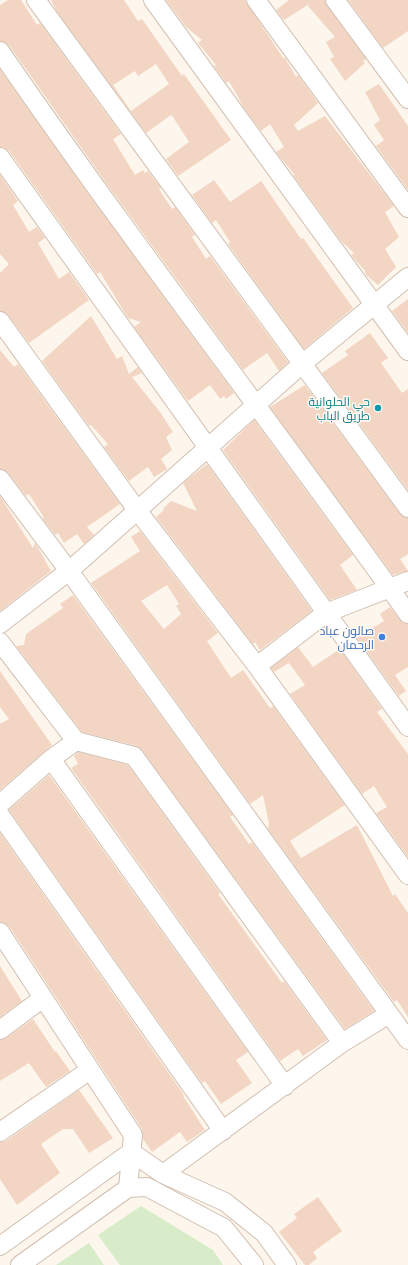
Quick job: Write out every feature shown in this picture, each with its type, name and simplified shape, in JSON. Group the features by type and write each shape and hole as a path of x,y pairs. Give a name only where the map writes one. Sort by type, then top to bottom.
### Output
{"street":[{"path":"36,0 408,508"},
{"path":"153,0 408,351"},
{"path":"256,0 408,208"},
{"path":"334,0 408,99"},
{"path":"0,51 57,134 257,405 408,614"},
{"path":"0,157 408,727"},
{"path":"0,624 69,571 302,364 408,277"},
{"path":"0,321 137,510 257,666 408,875"},
{"path":"0,479 69,571 408,1040"},
{"path":"257,666 326,613 408,581"},
{"path":"0,642 76,741 134,756 342,1043"},
{"path":"0,804 51,759 76,741"},
{"path":"51,759 285,1086"},
{"path":"0,815 223,1131"},
{"path":"2,937 133,1135 128,1188"},
{"path":"0,1030 43,998"},
{"path":"163,1174 342,1043 389,1014"},
{"path":"0,1132 90,1070"},
{"path":"131,1152 163,1174 225,1202 264,1233 287,1265"},
{"path":"0,1246 131,1152"},
{"path":"20,1265 128,1188 147,1187 224,1228 254,1265"}],"green space":[{"path":"141,1206 213,1250 223,1265 120,1265 98,1235"},
{"path":"89,1243 104,1265 56,1265"}],"building":[{"path":"8,0 21,0 37,25 40,23 121,134 113,139 135,175 143,170 145,173 148,171 161,188 159,189 172,209 175,207 195,235 192,237 206,259 210,256 288,362 279,371 267,353 243,370 109,187 9,45 0,41 0,5"},
{"path":"51,0 124,0 138,21 142,19 182,76 184,74 231,140 178,176 166,159 189,142 173,117 171,115 146,133 57,12","holes":["156,64 169,84 131,111 113,85 135,71 138,76"]},
{"path":"166,0 245,0 283,58 285,58 296,77 298,75 318,103 294,125 298,131 325,116 394,206 385,212 399,237 385,249 396,267 378,285 366,275 365,271 351,255 354,253 341,241 293,175 295,175 276,152 284,147 270,124 261,131 244,108 229,81 226,83 214,66 216,65 198,43 202,40 186,27"},
{"path":"289,0 325,0 327,6 366,59 363,61 365,63 345,81 330,59 334,57 326,42 335,37 308,6 309,4 284,20 276,10"},
{"path":"348,0 408,0 408,31 383,48"},
{"path":"0,69 92,199 234,393 226,399 224,396 220,399 210,385 188,401 134,327 141,322 128,318 100,272 97,274 9,151 0,147"},
{"path":"379,84 408,126 408,190 376,146 384,140 374,125 380,120 365,92"},
{"path":"0,175 18,201 13,205 29,232 37,227 45,238 38,243 59,279 69,272 89,300 29,343 8,315 0,311 0,273 9,264 0,254"},
{"path":"214,180 230,202 261,181 301,239 303,238 353,308 304,349 228,244 230,242 216,220 212,223 192,195"},
{"path":"408,299 408,333 392,311"},
{"path":"91,316 117,359 122,356 129,374 138,367 142,373 132,377 160,412 173,432 166,437 172,450 161,459 167,469 154,477 148,467 129,481 104,447 108,444 91,425 89,426 42,361"},
{"path":"370,333 388,358 381,363 402,393 408,389 408,490 322,373 348,355 345,351"},
{"path":"0,350 14,367 18,364 120,504 87,527 94,535 84,544 77,534 64,543 58,533 55,535 43,519 43,516 29,494 26,496 8,473 0,469"},
{"path":"305,385 400,514 408,518 408,554 400,559 408,571 393,575 270,407"},
{"path":"254,420 353,555 340,565 357,590 330,600 223,450"},
{"path":"207,464 312,611 260,650 255,642 253,644 156,517 171,501 197,511 183,483"},
{"path":"0,496 33,548 35,543 51,571 0,611"},
{"path":"140,531 218,633 207,641 231,678 243,670 270,708 273,706 345,805 290,841 301,858 357,825 393,896 395,894 408,913 408,1017 397,1000 394,1002 268,829 269,824 263,795 250,804 91,583 140,551 131,537","holes":["167,585 179,604 176,606 181,614 164,629 141,601"]},
{"path":"73,595 233,815 230,817 249,844 252,842 374,1011 345,1029 142,750 137,746 82,732 16,646 24,645 26,634 63,608 60,604"},
{"path":"390,607 400,620 408,624 408,667 395,675 406,691 399,696 357,638 384,621 380,614"},
{"path":"298,647 313,667 340,649 382,709 377,712 408,754 408,857 376,813 387,807 374,786 362,794 290,694 305,685 289,663 274,672 271,668"},
{"path":"0,671 52,745 0,790 0,724 9,719 0,707"},
{"path":"78,752 128,765 220,893 218,894 282,983 284,981 327,1040 303,1056 298,1049 280,1061 71,768 78,764 74,756"},
{"path":"49,775 248,1052 236,1060 252,1083 221,1104 205,1081 202,1083 9,810"},
{"path":"0,833 184,1095 183,1096 205,1130 187,1142 180,1132 152,1152 143,1139 142,1129 9,926 0,922"},
{"path":"0,966 22,1001 0,1017"},
{"path":"33,1019 55,1052 56,1051 70,1071 46,1087 29,1063 0,1081 0,1040 6,1038"},
{"path":"79,1090 113,1138 89,1153 73,1129 63,1129 41,1144 60,1173 17,1205 0,1179 0,1142 6,1141"},
{"path":"318,1197 342,1231 313,1252 317,1258 309,1265 305,1265 279,1232 297,1218 294,1214"}],"place":[{"name":"حي الحلوانية طريق الباب","path":"378,408"},
{"name":"صالون عباد الرحمان","path":"382,637"}]}
